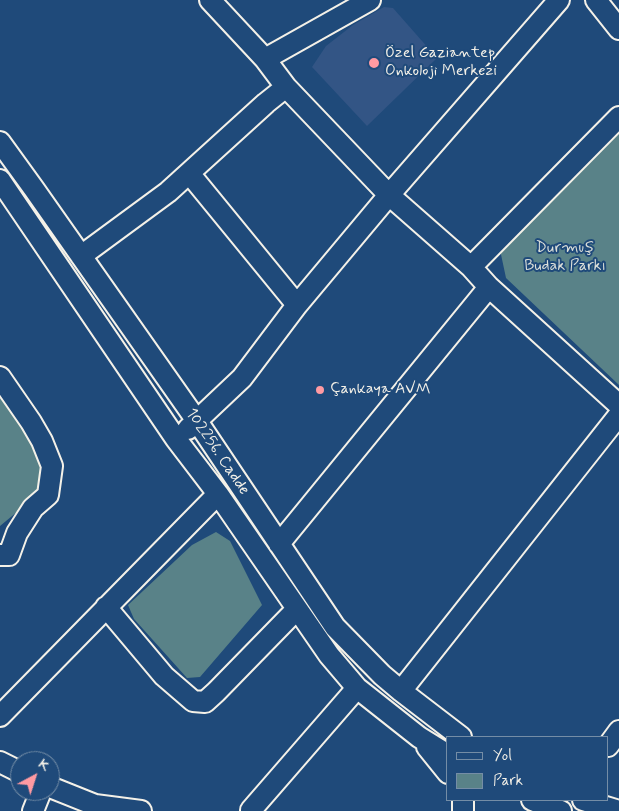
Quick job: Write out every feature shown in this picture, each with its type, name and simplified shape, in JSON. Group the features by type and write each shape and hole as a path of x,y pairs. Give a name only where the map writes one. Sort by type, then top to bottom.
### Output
{"street":[{"path":"210,0 265,59 286,87 389,195 472,267 489,287 619,405"},
{"path":"265,59 370,0"},
{"path":"176,439 242,378 297,305 389,195 560,0"},
{"path":"596,0 619,28"},
{"path":"81,256 168,192 286,87"},
{"path":"472,267 619,117"},
{"name":"102256. Cadde","path":"0,142 196,421 335,627 400,691 460,736"},
{"path":"189,173 297,305"},
{"name":"102256. Cadde","path":"0,180 176,439 218,494 329,655 356,688 419,737 446,754"},
{"path":"279,544 489,287"},
{"path":"0,377 31,422 42,441 52,466 48,495 33,508 17,532 9,555 0,555"},
{"path":"400,691 619,415"},
{"path":"2,710 218,494"},
{"path":"106,607 164,676 193,701 205,702 297,609"},
{"path":"248,811 356,688"},
{"path":"609,745 619,731"},
{"path":"419,737 446,771"},
{"path":"60,791 95,805 141,811"},
{"path":"535,801 561,811"},
{"path":"586,801 619,811"}],"shaded area":[{"name":"Özel Gaziantep Onkoloji Merkezi","path":"384,7 393,8 437,58 367,126 312,67 326,46 353,25"}],"green space":[{"name":"Durmuş Budak Parkı","path":"619,129 619,385 506,278 499,245"},
{"path":"0,387 43,443 41,492 0,526"},
{"path":"216,532 230,541 262,605 200,677 187,678 134,619 128,605 192,545"}],"place":[{"name":"Özel Gaziantep Onkoloji Merkezi","path":"374,63"},
{"name":"Çankaya AVM","path":"320,390"}]}
